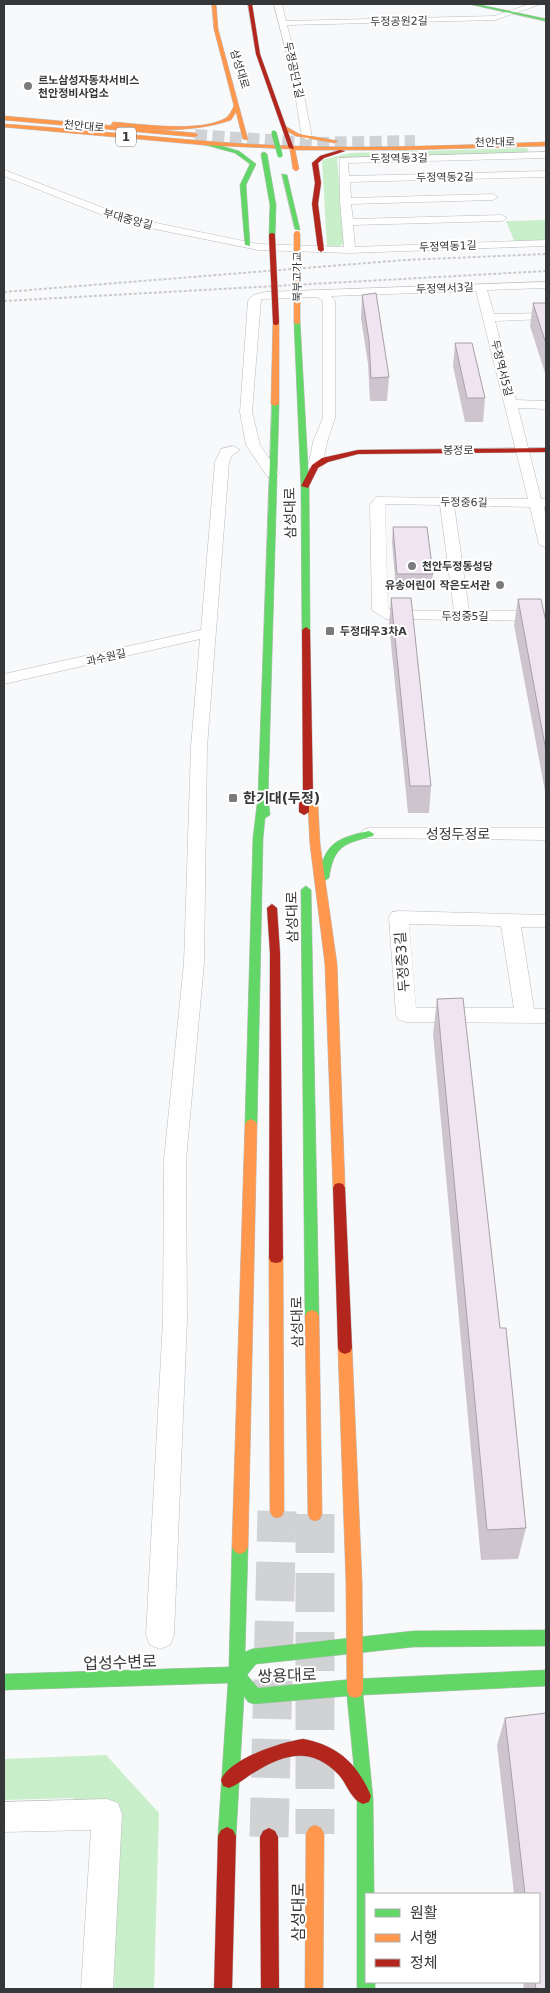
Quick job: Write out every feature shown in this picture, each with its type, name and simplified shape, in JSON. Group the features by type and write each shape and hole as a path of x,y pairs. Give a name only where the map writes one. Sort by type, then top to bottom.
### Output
{"main road":[{"path":"214,4 216,30 258,182 262,212 272,236"},
{"path":"223,4 227,19"},
{"path":"250,4 258,54 280,130 280,154 297,232"},
{"name":"두정공원2길","path":"472,4 546,20"},
{"name":"삼성대로","path":"239,13 280,130"},
{"name":"1","path":"4,114 113,124 178,127 214,124 229,119 238,106"},
{"name":"1","path":"4,122 196,138"},
{"path":"113,124 196,138 291,144 373,145 409,143 533,150 546,143"},
{"path":"280,130 333,144"},
{"path":"280,130 291,144 298,174 310,155 333,144"},
{"name":"천안대로","path":"409,143 546,135"},
{"path":"247,142 261,136 291,144"},
{"path":"261,136 273,205 272,236"},
{"path":"196,138 232,149 245,156 253,164"},
{"name":"천안대로","path":"409,143 546,143"},
{"path":"321,250 315,204 318,183 314,162 330,154 373,145"},
{"path":"253,164 243,185 253,246"},
{"path":"297,232 303,198"},
{"name":"북부고가교","path":"297,232 297,321"},
{"name":"북부고가교","path":"272,236 276,322"},
{"name":"삼성대로","path":"297,321 305,486 308,795 304,804 305,861"},
{"name":"삼성대로","path":"269,875 264,797 276,322"},
{"path":"302,418 314,437 329,444 369,450"},
{"path":"305,486 314,467 325,460 339,455 369,450"},
{"name":"봉정로","path":"369,450 546,450"},
{"path":"308,795 313,806 324,820"},
{"path":"223,1989 228,1780 237,1675 258,838 264,797"},
{"path":"313,806 314,834 332,964 356,1644 355,1687 365,1799 365,1893"},
{"path":"343,828 369,834"},
{"path":"323,905 324,865 327,854 334,844 344,839 369,834"},
{"name":"삼성대로","path":"306,880 315,1514"},
{"name":"삼성대로","path":"271,894 275,953 277,1511"},
{"name":"쌍용대로","path":"546,1638 413,1639 356,1644 252,1657 237,1675 254,1696 355,1687 546,1678"},
{"name":"업성수변로","path":"4,1682 237,1675"},
{"path":"228,1780 264,1754 287,1747 306,1746 330,1755 348,1769 365,1799"},
{"name":"삼성대로","path":"314,1989 315,1834"},
{"name":"삼성대로","path":"270,1836 270,1989"}],"street":[{"name":"두정공단1길","path":"278,4 296,75 307,138"},
{"name":"두정공원2길","path":"283,23 495,18 538,4"},
{"name":"두정역동3길","path":"350,250 343,160 533,150 546,154"},
{"path":"533,150 546,175"},
{"name":"부대중앙길","path":"4,173 124,220 253,246 321,250"},
{"name":"두정역동2길","path":"344,179 546,175"},
{"path":"347,222 507,231 484,176"},
{"path":"345,201 493,197"},
{"name":"두정역동1길","path":"321,250 350,250 507,231 546,243"},
{"name":"두정역서3길","path":"272,473 253,445 246,412 254,301 258,297 312,293 546,285"},
{"name":"두정역서5길","path":"481,287 523,449 541,503 546,544"},
{"path":"314,467 329,444 329,301 331,296 343,292"},
{"path":"312,293 326,296 329,301"},
{"path":"489,318 546,316"},
{"path":"512,404 546,405"},
{"path":"160,1635 175,1320 175,1160 189,1031 194,963 199,747 222,462 226,452 233,450"},
{"name":"두정중6길","path":"383,614 380,610 376,505 381,500 541,503"},
{"path":"446,501 462,617"},
{"name":"두정중5길","path":"383,614 391,616 462,617 546,616"},
{"name":"과수원길","path":"4,679 208,633"},
{"name":"성정두정로","path":"369,834 546,834"},
{"name":"두정중3길","path":"546,921 399,917 406,1015 546,1016"},
{"path":"510,920 525,1016"},
{"path":"4,1818 107,1814 97,1989"}],"green space":[{"path":"527,148 529,151 524,153 339,158 337,159 345,243 337,247 327,246 322,160 350,153"},
{"path":"546,220 546,242 515,243 506,221"},
{"path":"106,1755 159,1813 154,1989 114,1989 117,1858 97,1822 73,1798 4,1800 4,1759"}],"building":[{"path":"376,293 389,377 371,378 369,340 362,295"},
{"path":"533,303 546,303 546,344"},
{"path":"455,343 472,343 485,398 467,398"},
{"name":"천안두정동성당","path":"393,527 427,527 433,574 397,574"},
{"path":"391,598 411,598 431,786 410,786"},
{"path":"518,599 541,599 546,622 546,751"},
{"path":"463,998 500,1328 506,1328 526,1528 487,1530 437,999"},
{"path":"546,1713 546,1989 536,1989 535,1983 540,1983 540,1893 525,1893 505,1718"}],"tunnel":[{"path":"195,135 313,143 415,141"},
{"path":"269,1837 277,1511"},
{"path":"315,1514 315,1834"}],"railway":[{"path":"4,292 405,260 546,254"},
{"path":"4,301 546,271"}],"traffic: fast":[{"path":"471,4 546,20"},
{"path":"274,133 280,155"},
{"path":"204,143 237,152 253,164 243,185 248,245"},
{"path":"264,154 273,205 272,236"},
{"path":"284,175 298,229"},
{"path":"297,321 305,486 306,630"},
{"path":"265,815 263,797 275,404"},
{"path":"251,1124 258,838 263,797"},
{"path":"324,878 328,858 336,846 349,839 369,834"},
{"path":"306,890 312,1316"},
{"path":"227,1836 237,1675 240,1547"},
{"path":"237,1675 252,1657 413,1639 546,1638"},
{"path":"237,1675 254,1696 355,1687 546,1678"},
{"path":"4,1682 237,1675"},
{"path":"355,1690 365,1799 365,1893"},
{"path":"366,1983 366,1989"}],"traffic: slow":[{"path":"214,4 216,29 246,139"},
{"path":"113,124 172,128 215,124 229,119 237,106"},
{"path":"4,118 195,135"},
{"path":"4,125 204,143 292,148"},
{"path":"285,128 298,135 335,141"},
{"path":"296,169 292,148 405,148 546,144"},
{"path":"297,234 297,321"},
{"path":"275,404 276,322"},
{"path":"308,795 313,806 315,844 331,964 339,1188"},
{"path":"240,1547 251,1124"},
{"path":"276,1258 277,1511"},
{"path":"312,1316 315,1514"},
{"path":"345,1348 354,1582 355,1690"},
{"path":"314,1989 315,1834"}],"traffic: jam":[{"path":"250,4 258,54 292,148"},
{"path":"321,250 315,204 318,183 315,163 322,157 342,151"},
{"path":"272,236 276,322"},
{"path":"305,486 315,467 325,460 358,452 546,450"},
{"path":"304,812 304,804 308,795 306,630"},
{"path":"272,908 275,953 276,1258"},
{"path":"339,1188 345,1348"},
{"path":"229,1780 268,1756 286,1749 303,1747 319,1750 334,1759 349,1774 363,1796"},
{"path":"223,1989 227,1836"},
{"path":"269,1837 270,1989"}],"place":[{"name":"르노삼성자동차서비스 천안정비사업소","path":"28,86"},
{"name":"천안두정동성당","path":"412,566"},
{"name":"유송어린이 작은도서관","path":"500,585"},
{"name":"두정대우3차A","path":"330,631"},
{"name":"한기대(두정)","path":"233,798"}]}
